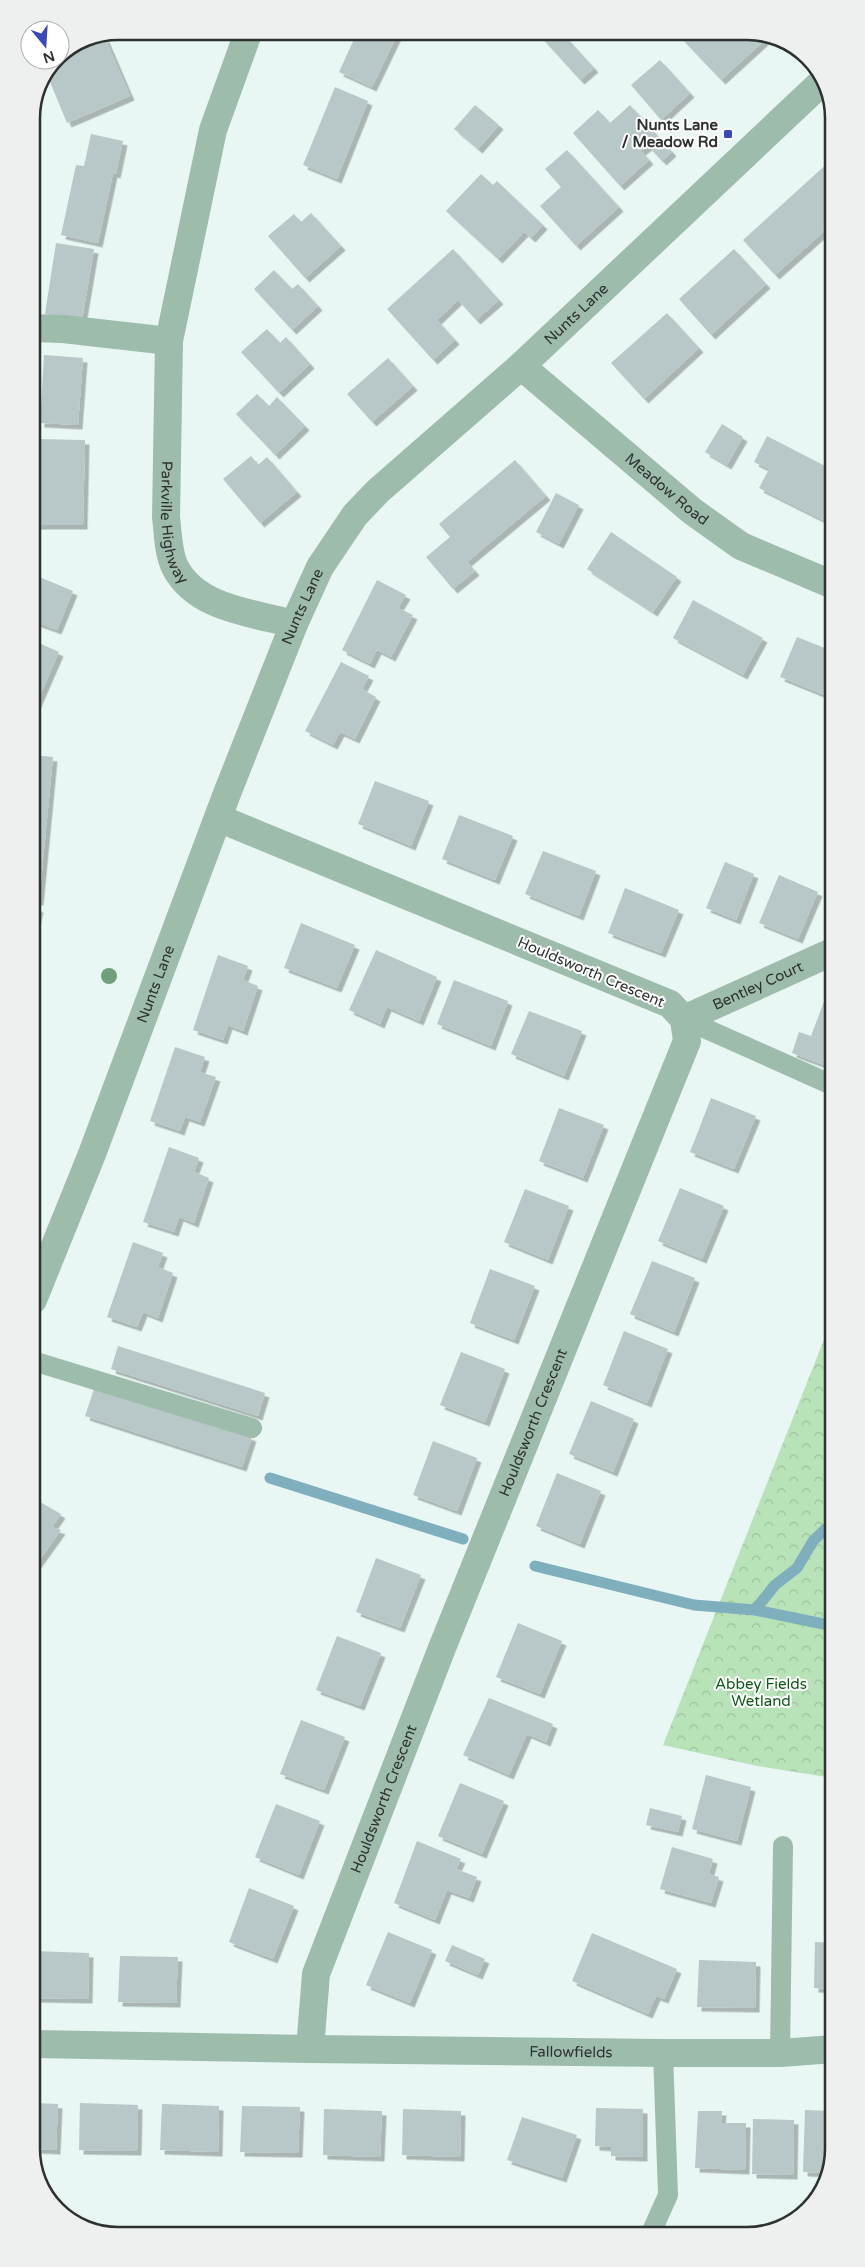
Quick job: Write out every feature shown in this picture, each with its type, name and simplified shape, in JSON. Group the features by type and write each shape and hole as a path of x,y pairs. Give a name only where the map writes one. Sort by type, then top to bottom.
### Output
{"street":[{"name":"Parkville Highway","path":"246,40 213,130 168,341 166,518 169,543 175,567 190,586 217,604 294,624"},
{"name":"Nunts Lane","path":"40,1282 92,1154 218,818 294,624 320,567 355,515 378,491 521,366 818,86"},
{"path":"40,328 63,329 168,341"},
{"name":"Meadow Road","path":"521,366 692,511 734,541 797,571 825,582"},
{"name":"Houldsworth Crescent","path":"218,818 670,1004 684,1019 687,1041 442,1648 316,1974 310,2049"},
{"name":"Bentley Court","path":"684,1019 825,955"},
{"path":"40,2044 310,2049"},
{"name":"Fallowfields","path":"310,2049 664,2053 780,2053 825,2050"}],"lane":[{"path":"684,1019 825,1082"},
{"path":"40,1364 252,1428"},
{"path":"780,2053 783,1846"},
{"path":"654,2227 668,2195 664,2053"}],"green space":[{"name":"Abbey Fields Wetland","path":"825,1337 825,1777 757,1766 663,1745"}],"building":[{"path":"354,40 395,40 372,87 339,72"},
{"path":"544,40 568,40 594,68 580,80"},
{"path":"683,40 752,40 763,42 721,80"},
{"path":"107,42 130,96 67,123 50,81 57,70 70,70 70,57 93,44"},
{"path":"660,60 690,93 661,120 631,85"},
{"path":"335,87 368,101 337,179 303,165"},
{"path":"475,105 499,125 478,149 454,129"},
{"path":"630,105 672,152 662,161 648,146 641,151 649,160 620,186 573,133 598,110 610,123"},
{"path":"91,134 123,141 116,174 113,173 98,243 61,235 76,165 84,166"},
{"path":"567,150 619,207 576,246 540,206 561,187 545,169"},
{"path":"825,165 825,230 775,275 743,240"},
{"path":"481,174 493,185 497,181 543,225 531,238 524,232 498,259 446,211"},
{"path":"311,213 341,246 305,278 268,236 294,214 301,222"},
{"path":"56,243 94,249 82,320 45,314"},
{"path":"453,249 499,300 476,320 458,300 437,320 455,340 433,360 387,309"},
{"path":"734,249 766,284 711,335 679,299"},
{"path":"274,270 292,289 298,284 318,306 292,330 254,289"},
{"path":"667,313 699,348 644,399 611,363"},
{"path":"267,329 280,343 286,337 310,364 279,393 241,352"},
{"path":"44,355 83,358 78,425 40,423"},
{"path":"388,358 413,386 372,422 347,394"},
{"path":"257,394 269,406 277,397 305,426 275,455 236,414"},
{"path":"722,424 743,437 727,465 705,452"},
{"path":"767,436 825,466 825,521 759,488 769,469 754,462"},
{"path":"40,439 85,440 83,525 40,525"},
{"path":"251,456 258,465 267,457 297,492 260,523 223,479"},
{"path":"515,460 546,496 467,562 475,571 453,589 426,557 450,537 439,524"},
{"path":"556,493 579,505 559,544 536,532"},
{"path":"611,532 677,577 653,612 587,569"},
{"path":"40,577 73,591 57,630 40,624"},
{"path":"377,580 406,595 398,608 413,615 391,657 377,650 370,664 342,650"},
{"path":"693,600 763,638 743,675 673,638"},
{"path":"797,637 825,648 825,695 780,677"},
{"path":"40,644 59,652 40,696"},
{"path":"341,662 369,676 362,689 376,697 355,739 340,732 333,745 305,731"},
{"path":"40,756 53,757 40,891"},
{"path":"375,781 429,801 411,846 358,824"},
{"path":"459,815 513,836 495,880 442,859"},
{"path":"543,851 596,871 579,916 525,894"},
{"path":"725,862 754,874 736,920 706,908"},
{"path":"779,875 818,892 798,939 759,923"},
{"path":"625,888 679,910 661,953 608,933"},
{"path":"301,923 355,945 337,988 284,968"},
{"path":"376,950 437,977 419,1021 387,1007 380,1024 349,1010"},
{"path":"218,955 248,966 243,980 258,986 243,1031 228,1025 223,1040 193,1030"},
{"path":"454,980 508,1001 491,1046 437,1024"},
{"path":"825,999 825,1065 792,1053 799,1032 811,1036"},
{"path":"529,1011 582,1031 564,1076 511,1054"},
{"path":"175,1047 205,1057 200,1072 216,1077 200,1122 185,1117 180,1131 150,1121"},
{"path":"711,1098 756,1116 734,1169 690,1152"},
{"path":"559,1108 604,1125 583,1178 539,1161"},
{"path":"169,1147 199,1158 194,1172 209,1178 194,1223 179,1217 174,1232 143,1222"},
{"path":"680,1188 724,1206 702,1259 658,1241"},
{"path":"525,1189 569,1206 548,1260 504,1242"},
{"path":"133,1242 163,1253 158,1267 173,1273 158,1318 143,1312 137,1327 107,1317"},
{"path":"652,1261 695,1278 674,1332 630,1314"},
{"path":"490,1269 535,1286 514,1340 470,1323"},
{"path":"624,1331 668,1349 647,1403 603,1385"},
{"path":"118,1346 265,1393 258,1416 111,1369"},
{"path":"461,1352 505,1369 485,1422 440,1405"},
{"path":"95,1386 252,1437 242,1467 85,1416"},
{"path":"591,1401 634,1419 613,1472 569,1454"},
{"path":"433,1441 477,1458 457,1511 413,1495"},
{"path":"557,1473 601,1491 580,1544 536,1526"},
{"path":"40,1502 61,1514 52,1527 61,1530 40,1559"},
{"path":"376,1558 421,1575 400,1628 356,1612"},
{"path":"518,1623 562,1641 540,1694 496,1677"},
{"path":"337,1636 381,1653 360,1706 316,1690"},
{"path":"489,1698 553,1724 546,1742 527,1734 509,1775 463,1755"},
{"path":"301,1720 345,1737 324,1790 280,1774"},
{"path":"706,1775 751,1787 737,1841 692,1829"},
{"path":"460,1783 504,1801 482,1854 438,1836"},
{"path":"276,1804 320,1821 299,1875 255,1857"},
{"path":"650,1808 682,1816 678,1832 646,1825"},
{"path":"417,1841 461,1859 456,1869 477,1877 469,1898 447,1890 435,1920 394,1903"},
{"path":"672,1847 713,1859 709,1874 719,1877 711,1903 660,1889"},
{"path":"249,1888 294,1906 273,1959 229,1942"},
{"path":"388,1932 432,1950 410,2003 366,1985"},
{"path":"592,1933 677,1969 664,1999 656,1996 648,2014 572,1981"},
{"path":"815,1942 825,1943 825,1989 814,1988"},
{"path":"452,1945 485,1959 478,1975 445,1961"},
{"path":"40,1951 89,1953 88,1999 40,1998"},
{"path":"120,1956 178,1957 176,2003 118,2002"},
{"path":"699,1960 756,1962 755,2008 697,2007"},
{"path":"40,2103 58,2104 56,2150 40,2149"},
{"path":"80,2103 138,2105 137,2151 79,2150"},
{"path":"162,2104 219,2106 218,2152 160,2150"},
{"path":"242,2106 300,2107 298,2153 240,2152"},
{"path":"596,2108 643,2109 643,2157 611,2156 611,2147 595,2146"},
{"path":"324,2109 382,2111 380,2157 323,2155"},
{"path":"403,2109 461,2111 460,2157 402,2155"},
{"path":"805,2110 825,2111 825,2148 821,2173 803,2172"},
{"path":"698,2111 722,2111 721,2123 746,2123 745,2170 695,2168"},
{"path":"522,2117 577,2135 562,2178 507,2160"},
{"path":"753,2119 794,2120 793,2175 752,2174"}],"waterway":[{"path":"270,1478 463,1539"},
{"path":"755,1610 775,1585 797,1568 813,1541 825,1530"},
{"path":"535,1566 694,1605 755,1610 825,1624"}],"place":[{"name":"Nunts Lane / Meadow Rd","path":"728,134"}]}
